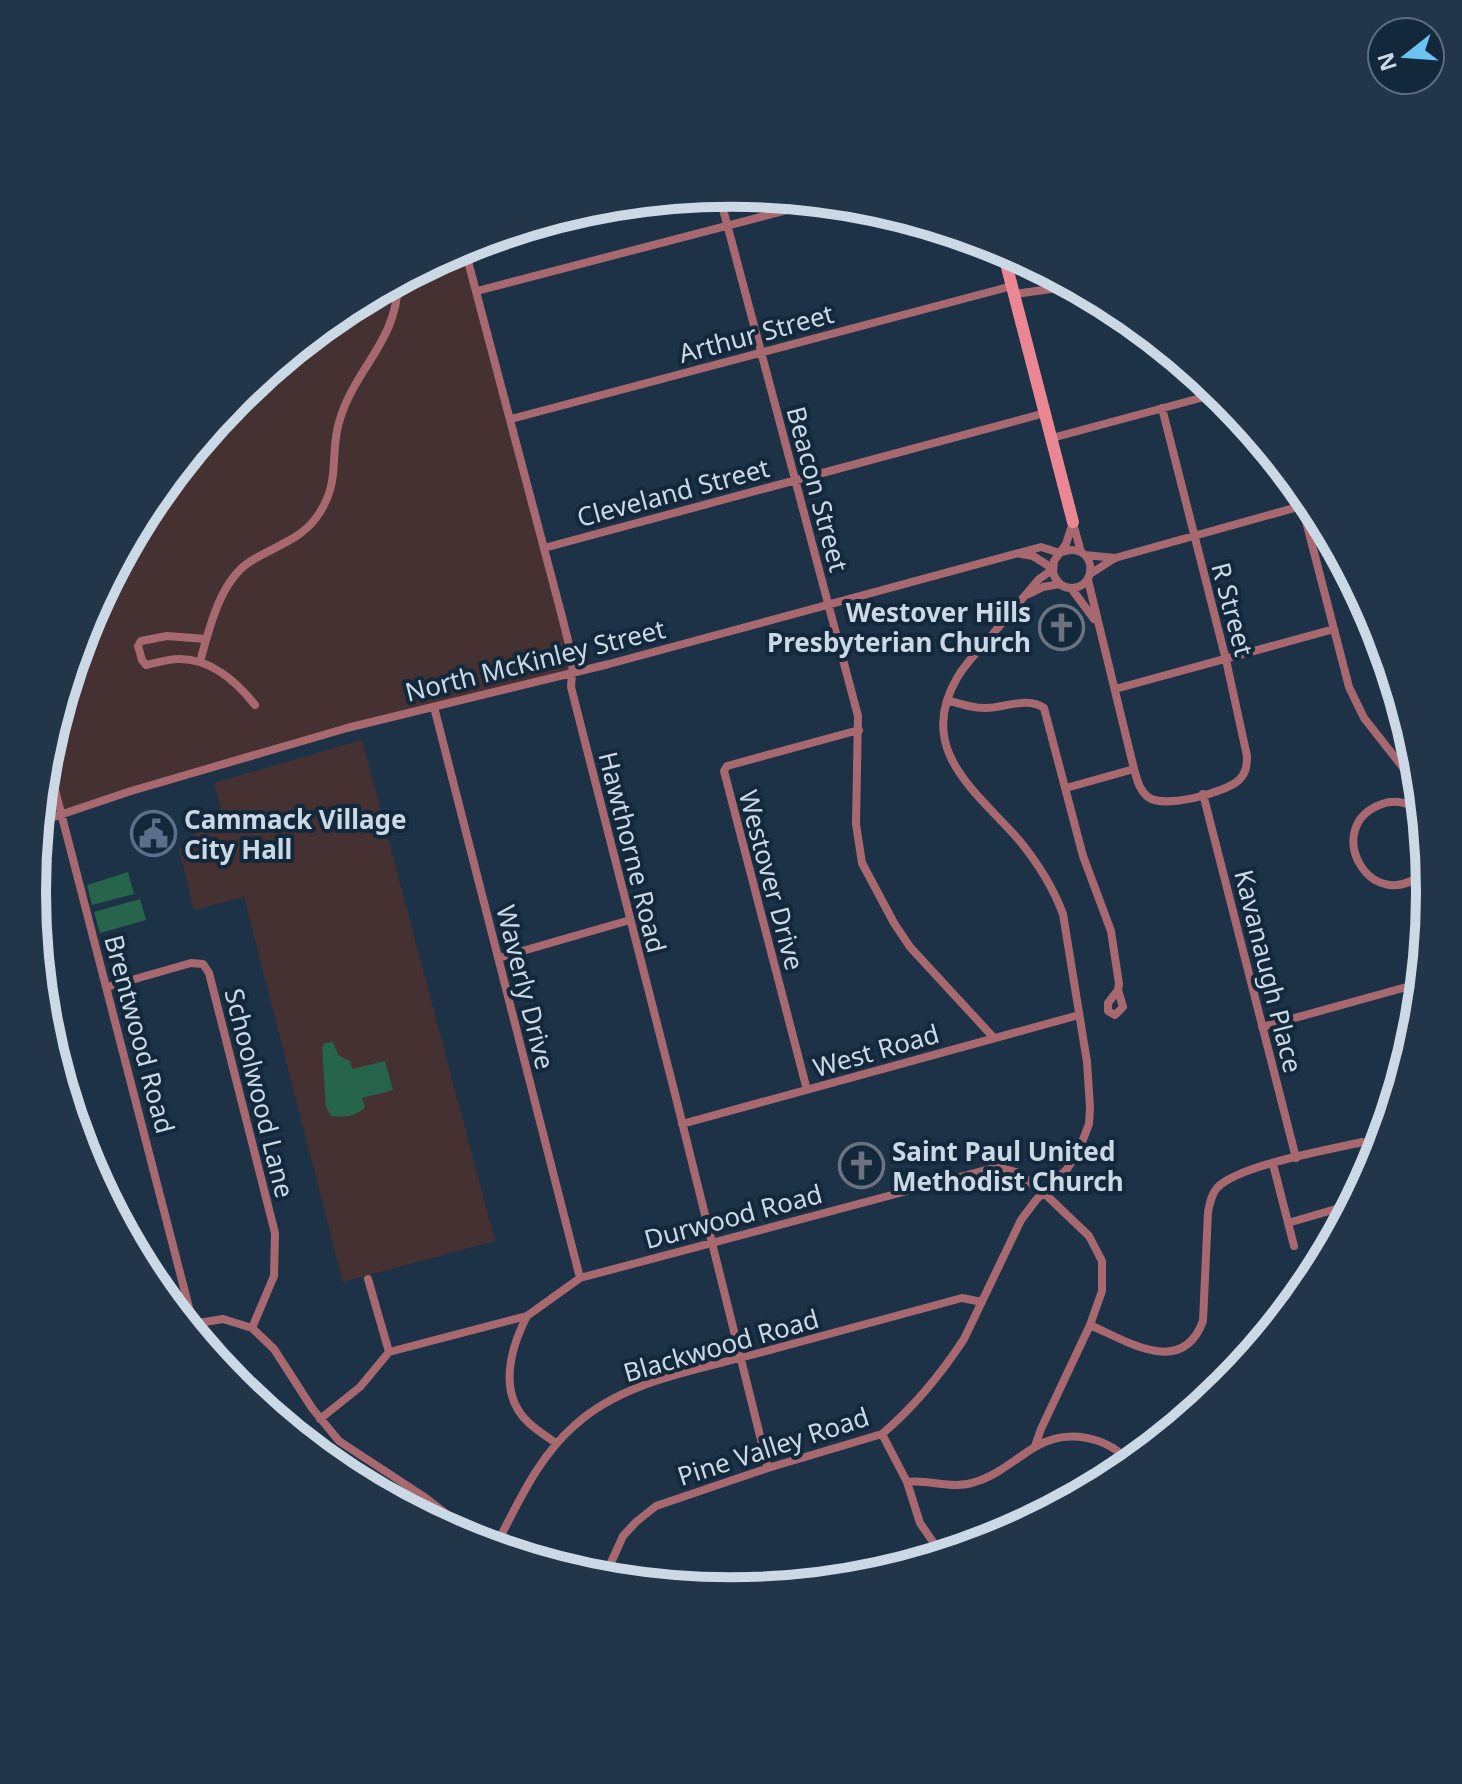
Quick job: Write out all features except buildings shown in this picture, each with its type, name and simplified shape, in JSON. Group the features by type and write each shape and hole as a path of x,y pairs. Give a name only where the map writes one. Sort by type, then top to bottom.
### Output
{"street":[{"name":"Beacon Street","path":"723,207 857,711 856,824 862,863 910,947 994,1038"},
{"path":"477,291 789,209"},
{"name":"Hawthorne Road","path":"468,260 573,660 571,687 768,1468"},
{"path":"1007,265 1073,522 1083,553 1089,561 1097,623 1134,769 1066,788"},
{"name":"Arthur Street","path":"511,419 761,352 1013,290 1052,287"},
{"path":"200,662 206,639 237,572 305,530 324,506 334,476 338,423 362,373 389,328 398,294"},
{"path":"1052,438 1204,397"},
{"name":"R Street","path":"1134,769 1144,794 1156,801 1170,802 1236,783 1247,763 1226,660 1162,408"},
{"name":"Cleveland Street","path":"544,548 1045,413"},
{"path":"1071,588 1083,584 1115,558 1298,507"},
{"path":"1052,569 1073,522"},
{"path":"1313,531 1343,671 1369,725 1405,770"},
{"name":"North McKinley Street","path":"50,819 234,761 434,707 1041,547 1061,552"},
{"path":"1061,552 1074,549 1115,558"},
{"path":"1021,553 1033,556 1052,569 1060,584"},
{"name":"Pine Valley Road","path":"609,1566 623,1536 656,1506 882,1434 912,1406 952,1357 964,1339 1021,1220 1073,1160 1089,1124 1089,1083 1067,931 1057,899 1023,845 958,774 947,751 945,738 944,711 964,666 1039,579 1052,569"},
{"path":"1029,594 1060,584 1071,588 1097,623"},
{"path":"1115,689 1334,629"},
{"path":"206,639 162,636 141,641 138,646 146,665 179,659 200,662 236,683 255,705"},
{"path":"947,700 984,708 1039,704 1045,710 1087,870 1111,931 1118,990"},
{"name":"Waverly Drive","path":"434,707 580,1278"},
{"name":"Westover Drive","path":"807,1090 724,771 727,766 859,730"},
{"name":"Brentwood Road","path":"55,787 185,1306"},
{"name":"Kavanaugh Place","path":"1203,794 1296,1158"},
{"path":"1410,805 1399,802 1379,805 1363,816 1354,834 1353,844 1361,868 1381,883 1394,886 1407,884 1416,878"},
{"path":"498,958 630,920"},
{"name":"Schoolwood Lane","path":"107,987 191,963 203,964 209,973 275,1233 274,1276 252,1328"},
{"path":"1262,1027 1409,986"},
{"name":"West Road","path":"682,1124 1079,1015"},
{"path":"1090,1325 1158,1353 1176,1351 1193,1340 1204,1315 1207,1225 1213,1193 1234,1176 1362,1142"},
{"path":"1273,1164 1294,1246"},
{"name":"Durwood Road","path":"389,1352 527,1316 580,1278 988,1168 1003,1168 1016,1172 1044,1193 1089,1236 1099,1253 1103,1285 1090,1325 1035,1446"},
{"path":"1288,1223 1338,1208"},
{"path":"320,1419 360,1387 389,1352 368,1279"},
{"name":"Blackwood Road","path":"500,1537 537,1469 556,1443 584,1417 626,1392 962,1298 982,1302"},
{"path":"527,1316 511,1352 512,1392 527,1422 556,1443"},
{"path":"199,1323 223,1319 252,1328 274,1349 320,1419 347,1448 448,1515"},
{"path":"882,1434 907,1482 920,1523 936,1546"},
{"path":"907,1482 954,1486 975,1482 995,1473 1035,1446 1071,1437 1099,1440 1122,1454"}],"shaded area":[{"path":"468,260 573,660 570,673 434,707 62,815 55,787 69,715 82,672 117,589 161,511 216,440 279,377 350,322"},
{"path":"362,740 495,1241 343,1282 244,897 194,910 179,849 221,808 214,783"}],"green space":[{"path":"128,872 134,894 92,905 87,885"},
{"path":"140,899 146,920 100,933 94,912"},
{"path":"333,1042 338,1055 350,1061 352,1069 385,1061 393,1090 362,1098 365,1107 354,1114 331,1116 326,1107 322,1048 325,1043"}],"place":[{"name":"Westover Hills Presbyterian Church","path":"1062,627"},
{"name":"Cammack Village City Hall","path":"153,834"},
{"name":"Saint Paul United Methodist Church","path":"861,1166"}]}
